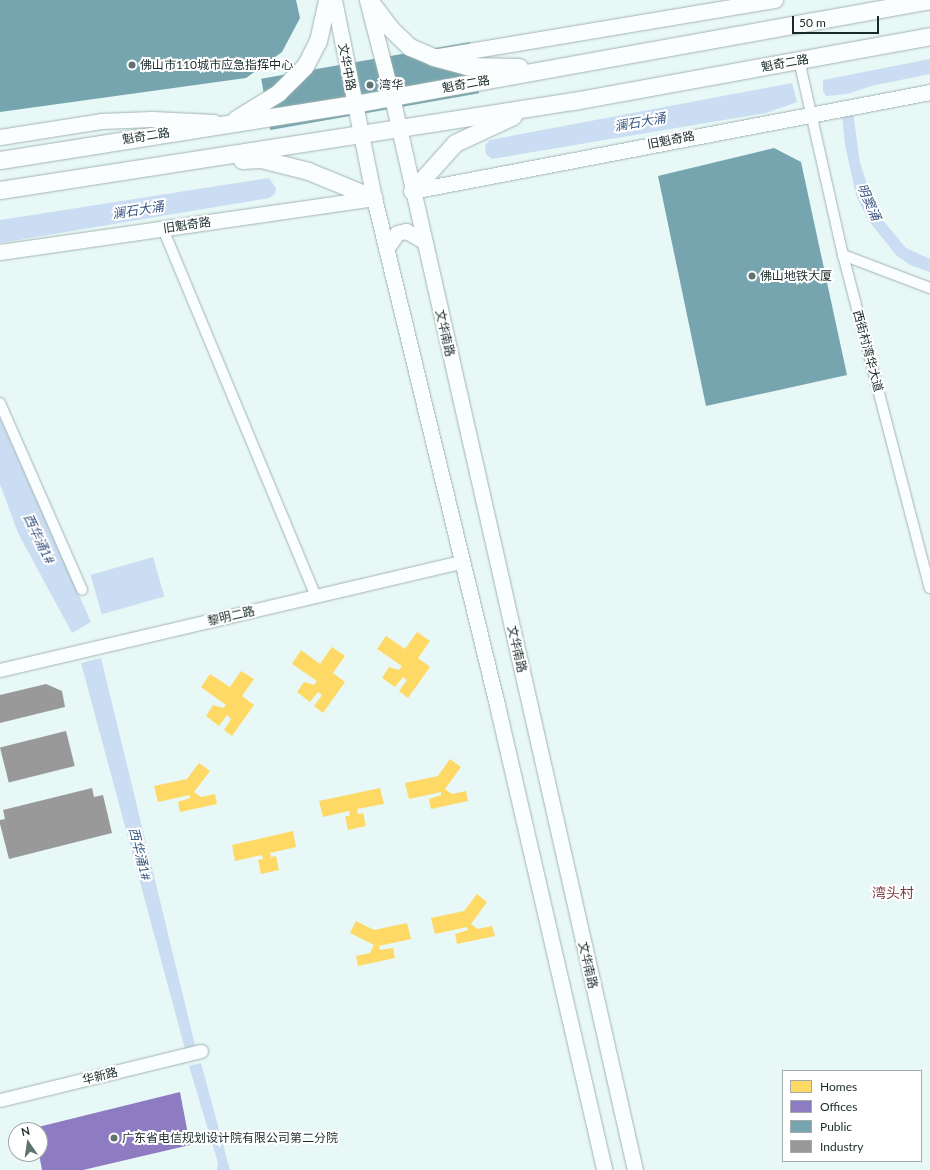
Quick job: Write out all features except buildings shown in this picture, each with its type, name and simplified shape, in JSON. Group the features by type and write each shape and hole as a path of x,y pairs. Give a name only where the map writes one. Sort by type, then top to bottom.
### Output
{"highway":[{"path":"231,122 278,93 305,66 318,41 327,0"},
{"path":"368,0 389,27 410,47 433,57 467,66 575,64"},
{"name":"魁奇二路","path":"0,160 354,104 899,3 930,0"},
{"name":"魁奇二路","path":"0,190 532,107 930,36"},
{"path":"412,191 455,143 532,107"},
{"path":"168,163 261,159 308,171 374,198"}],"main road":[{"name":"文华中路","path":"334,0 360,134"},
{"path":"368,0 392,97 398,128"},
{"path":"433,57 775,0"},
{"name":"旧魁奇路","path":"412,191 930,92"},
{"path":"0,138 100,121 152,119 231,122"},
{"name":"文华南路","path":"398,128 635,1170"},
{"path":"360,134 604,1170"},
{"name":"旧魁奇路","path":"0,252 374,198"},
{"path":"386,248 398,233 406,231 424,241"}],"street":[{"name":"西街村湾华大道","path":"799,60 809,114 843,255 930,588"},
{"path":"163,229 316,596"},
{"path":"843,255 930,288"},
{"path":"0,403 82,590"},
{"name":"黎明二路","path":"0,670 462,562"},
{"name":"华新路","path":"0,1100 201,1051"}],"water":[{"path":"930,59 930,74 871,86 847,94 826,96 823,91 823,80"},
{"name":"澜石大涌","path":"792,83 797,102 766,113 492,159 486,154 485,145 490,140"},
{"name":"明窦涌","path":"853,112 860,163 876,212 906,248 930,259 930,272 910,265 897,256 868,220 856,195 845,145 842,115"},
{"name":"澜石大涌","path":"269,178 276,188 275,194 269,198 0,243 0,220"},
{"name":"西华涌1#","path":"0,418 91,622 72,633 18,533 0,484"},
{"path":"153,557 164,596 102,614 91,575"},
{"name":"西华涌1#","path":"101,658 195,1045 185,1049 81,663"},
{"path":"201,1063 230,1170 217,1170 218,1163 189,1066"}],"place":[{"name":"佛山市110城市应急指挥中心","path":"132,65"},
{"name":"湾华","path":"370,85"},
{"name":"佛山地铁大厦","path":"752,276"},
{"name":"广东省电信规划设计院有限公司第二分院","path":"114,1138"}],"district":[{"name":"湾头村","path":"893,893"}]}
